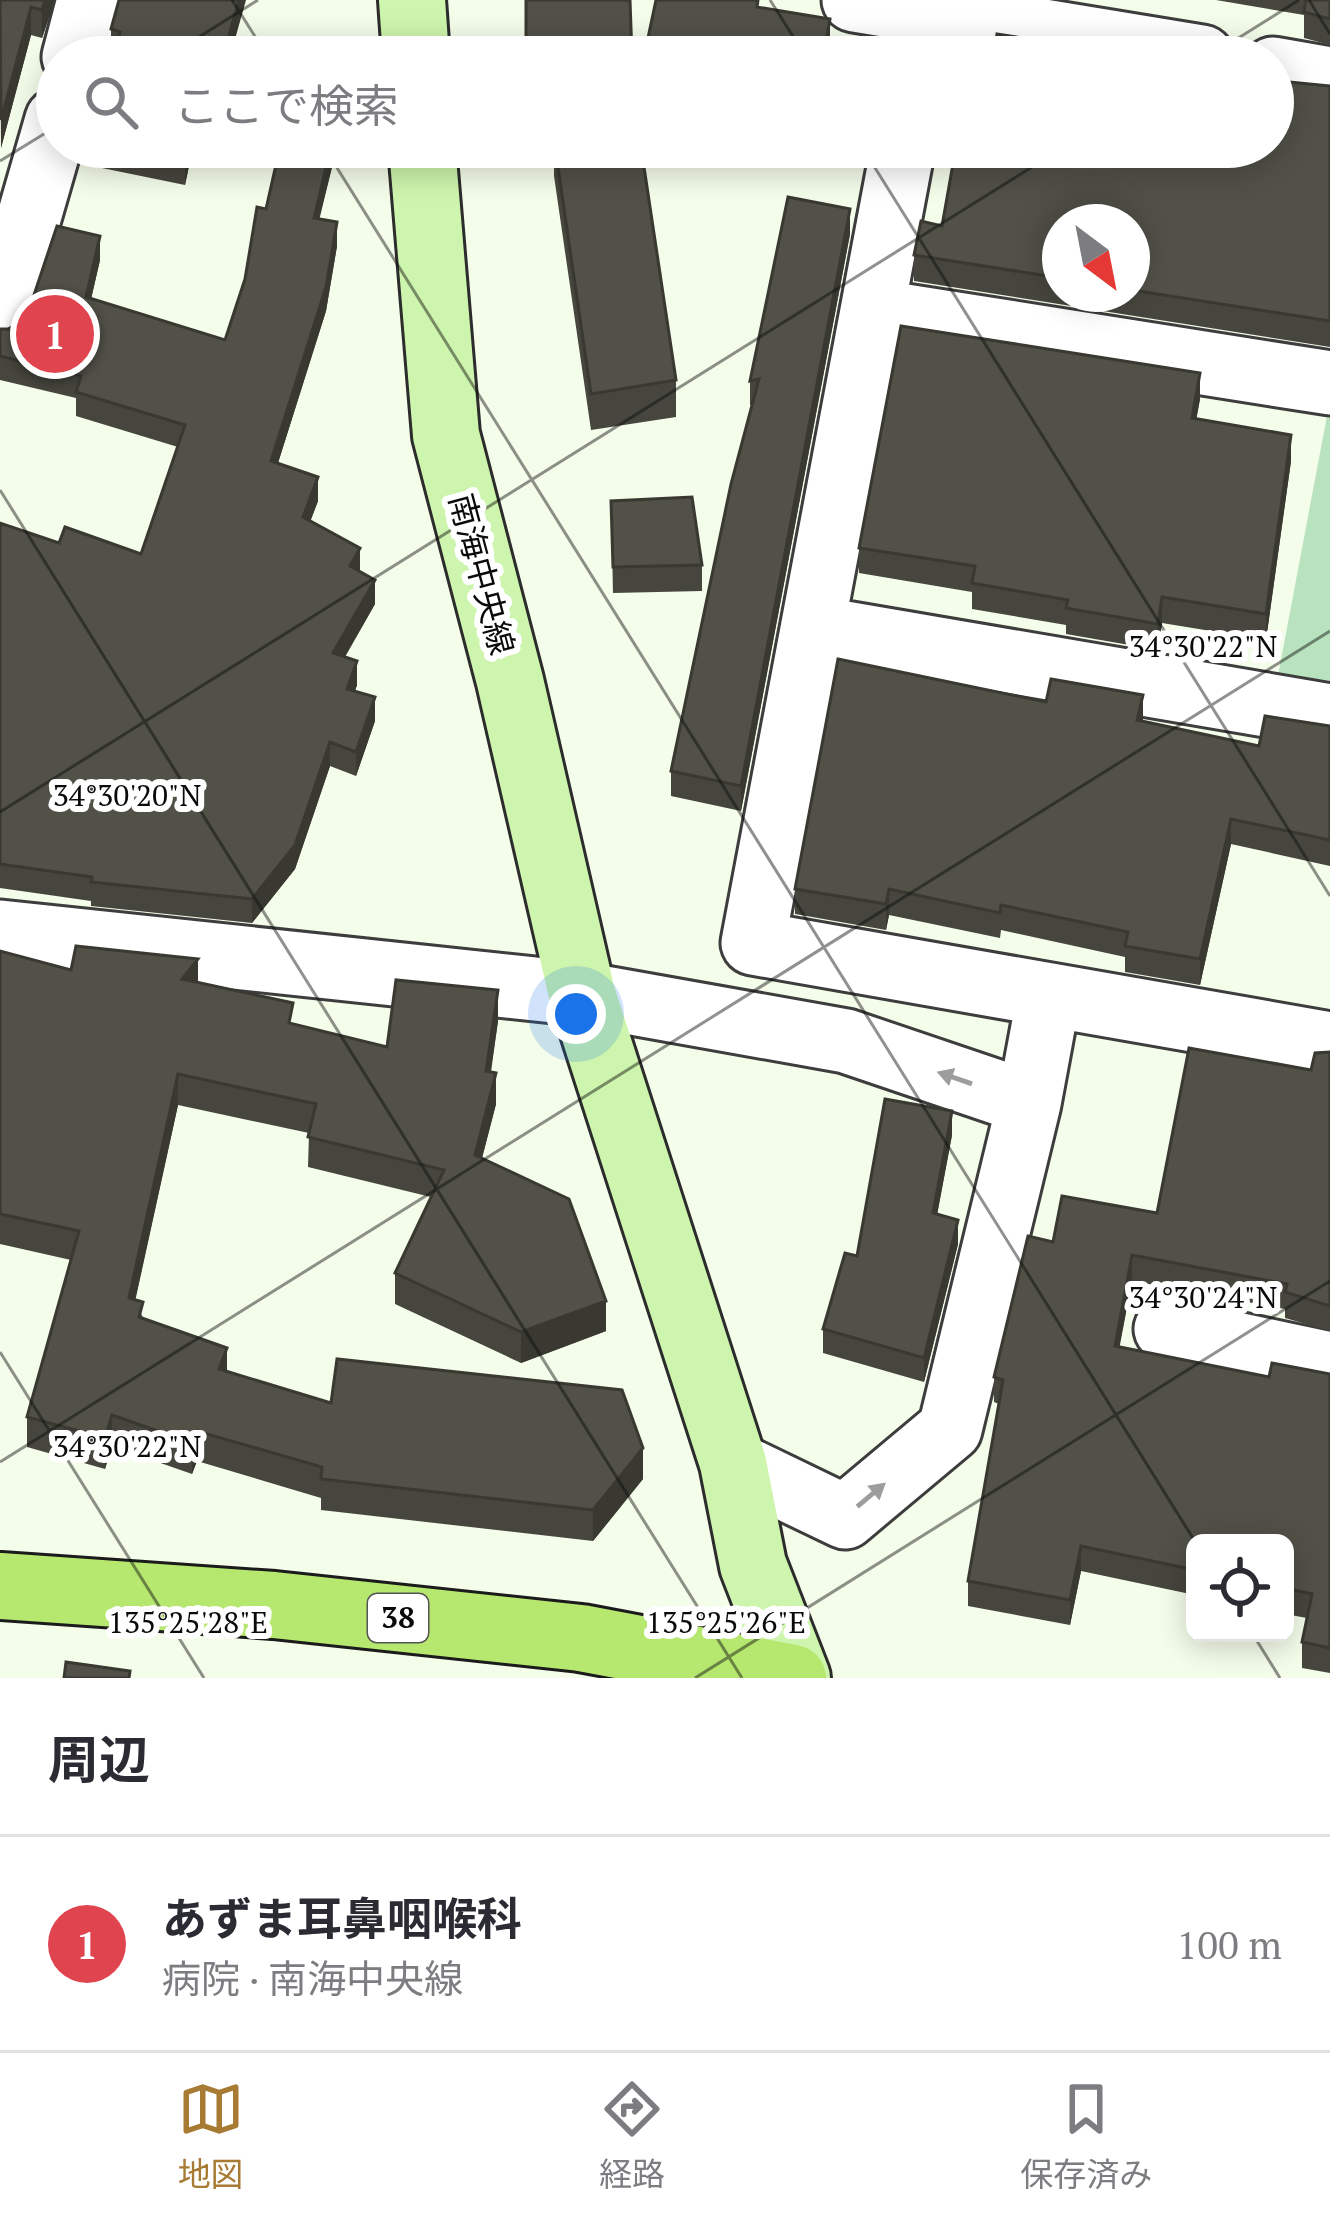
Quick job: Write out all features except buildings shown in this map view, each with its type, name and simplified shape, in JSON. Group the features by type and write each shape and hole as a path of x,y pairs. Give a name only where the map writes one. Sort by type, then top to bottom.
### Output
{"main road":[{"name":"38","path":"0,1586 274,1605 581,1638 795,1678"}],"street":[{"path":"80,36 89,0"},
{"path":"412,0 415,36"},
{"path":"854,0 925,22 1036,36"},
{"path":"1294,73 1330,79"},
{"path":"0,318 43,168"},
{"name":"南海中央線","path":"424,168 446,435 510,681 582,994 733,1463 753,1565 795,1678"},
{"path":"899,168 753,944 1330,1044"},
{"path":"874,310 1330,383"},
{"path":"816,628 1330,716"},
{"path":"0,932 582,994 846,1041 1029,1103"},
{"path":"733,1463 845,1517 950,1429 1029,1103 1049,995"},
{"path":"1166,1329 1330,1364"}],"green space":[{"path":"1330,417 1330,689 1277,681"}],"place":[{"name":"あずま耳鼻咽喉科","path":"55,334"}]}
